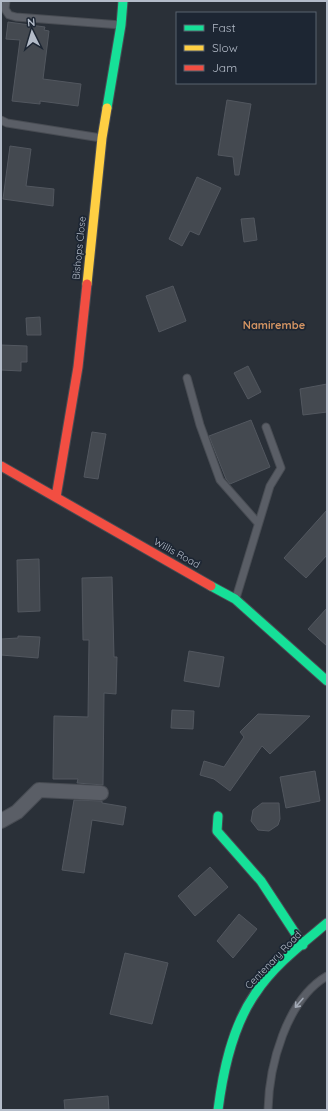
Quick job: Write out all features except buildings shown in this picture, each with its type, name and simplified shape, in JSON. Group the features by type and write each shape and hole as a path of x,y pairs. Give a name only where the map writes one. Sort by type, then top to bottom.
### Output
{"street":[{"name":"Bishops Close","path":"56,497 78,367 102,138 121,26 123,1"},
{"name":"Willis Road","path":"1,466 235,598 327,681"},
{"path":"1,820 17,812 39,790 101,793"},
{"path":"218,816 217,831 261,881 303,945"},
{"name":"Centenary Road","path":"218,1110 226,1069 239,1025 250,1000 269,977 327,923"}],"lane":[{"path":"6,1 5,9 9,15 16,17 121,26"},
{"path":"1,120 7,123 102,138"},
{"path":"187,378 200,425 220,480 258,523"},
{"path":"235,598 270,486 281,468 266,427"},
{"path":"268,1110 268,1091 277,1048 294,1010 319,981 327,976"}],"traffic: fast":[{"path":"107,108 121,25 123,1"},
{"path":"211,586 235,599 327,681"},
{"path":"218,816 217,831 261,881 303,945"},
{"path":"218,1110 230,1050 240,1021 247,1007 270,974 298,947 327,923"}],"traffic: slow":[{"path":"87,284 102,138 107,108"}],"traffic: jam":[{"path":"56,497 78,367 87,284"},
{"path":"1,466 211,586"}],"district":[{"name":"Namirembe","path":"274,325"}]}
